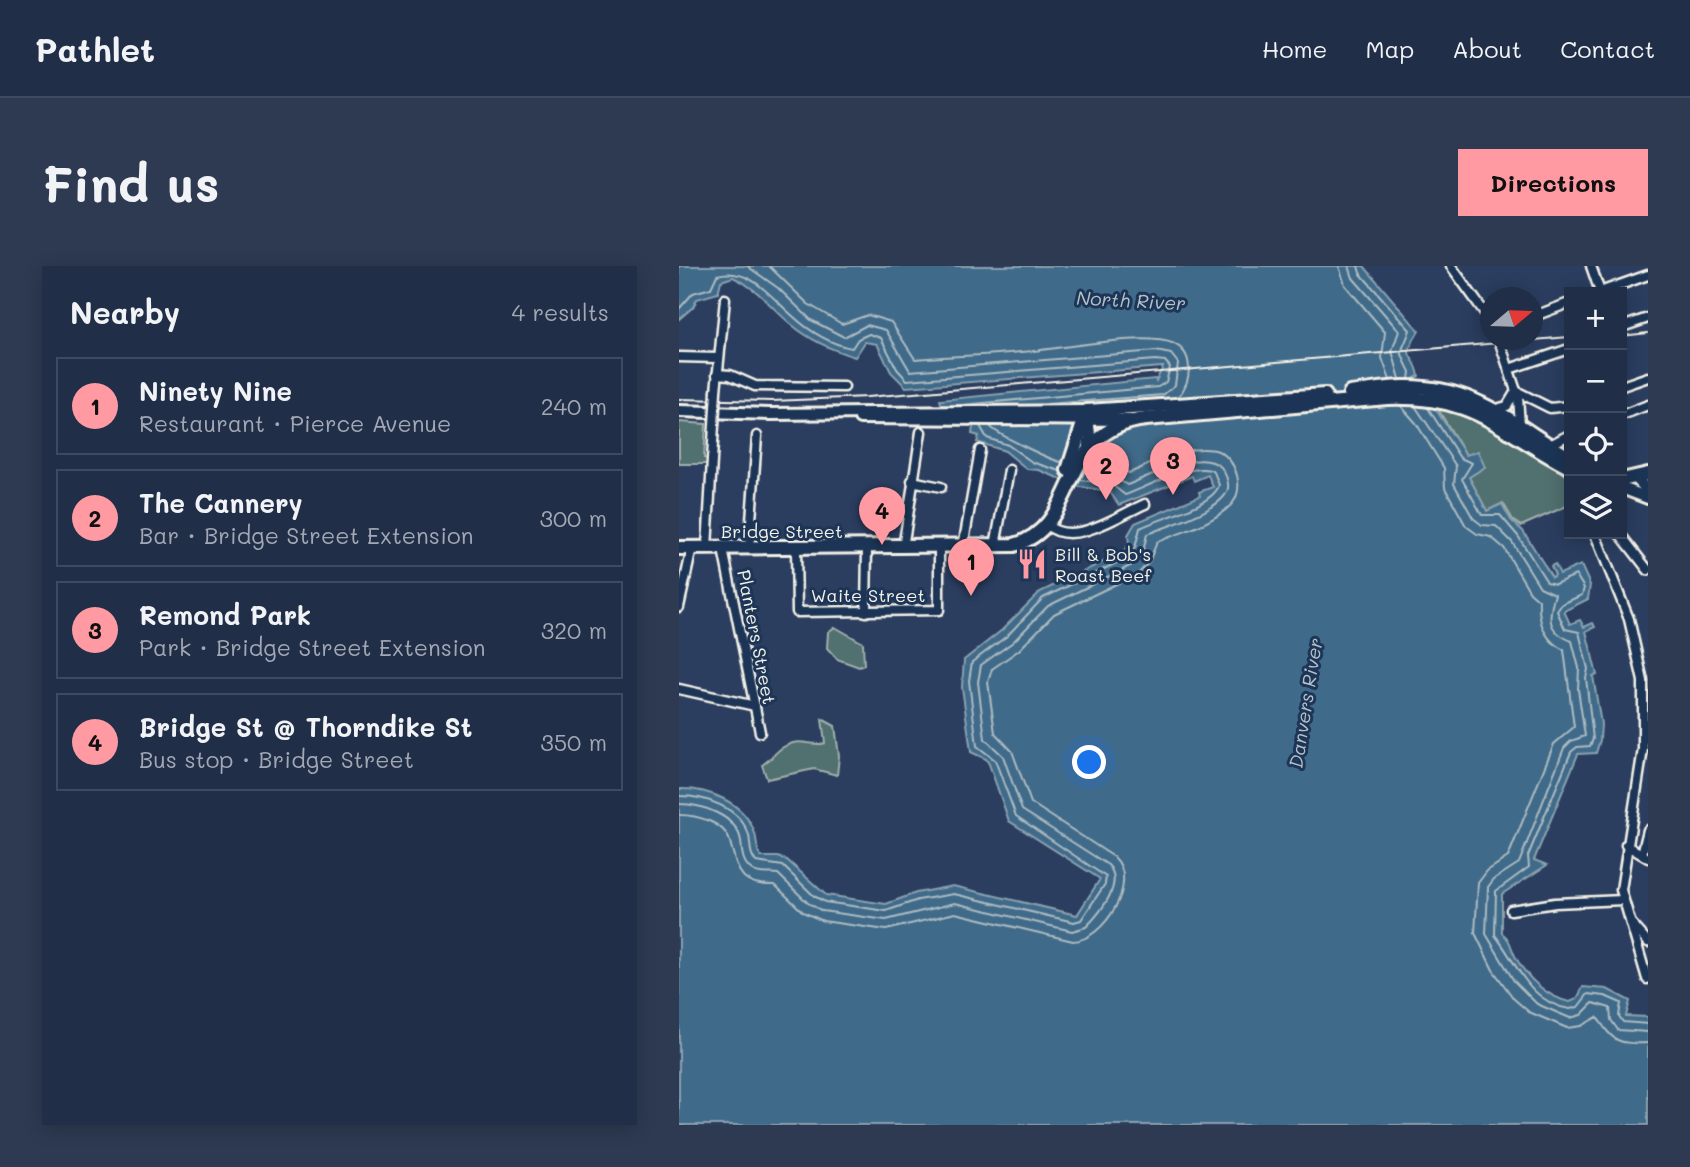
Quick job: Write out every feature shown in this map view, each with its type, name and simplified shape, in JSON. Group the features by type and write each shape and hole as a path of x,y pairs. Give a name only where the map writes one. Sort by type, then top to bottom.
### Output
{"highway":[{"path":"1047,525 1088,448 1111,429 1139,420 1329,399 1402,387 1429,388 1466,402 1496,409 1564,454"},
{"path":"1065,489 1087,418 1329,399"},
{"path":"1466,402 1564,464"},
{"path":"1627,477 1648,474"},
{"name":"Bridge Street","path":"686,548 995,546 1023,542 1047,525"}],"main road":[{"path":"679,411 1139,420"},
{"path":"1087,418 1088,448"},
{"path":"1627,478 1648,491"},
{"path":"1627,490 1648,498"}],"street":[{"path":"1451,266 1480,306"},
{"path":"1591,266 1598,287"},
{"path":"1614,287 1648,275"},
{"path":"707,548 718,358 725,299"},
{"path":"1543,313 1564,305"},
{"path":"1627,325 1648,318"},
{"path":"1502,350 1516,391 1520,425"},
{"path":"1509,369 1566,350"},
{"path":"679,357 718,358"},
{"path":"717,374 730,375 748,385 844,387"},
{"path":"1627,384 1648,376"},
{"path":"1516,391 1550,408 1564,407"},
{"path":"1496,409 1507,406 1516,391"},
{"path":"1627,413 1648,405"},
{"path":"903,548 921,432"},
{"path":"749,549 757,436"},
{"path":"1550,445 1564,438"},
{"path":"963,547 980,450"},
{"path":"995,546 1009,470"},
{"path":"912,481 941,487"},
{"path":"1047,525 1057,532 1076,533 1145,504"},
{"path":"1597,539 1629,619 1644,696 1643,748 1621,883 1623,900 1647,979"},
{"path":"1624,539 1648,570"},
{"name":"Waite Street","path":"796,548 797,612 866,612 939,610 939,547"},
{"path":"679,607 686,548"},
{"path":"866,612 867,548"},
{"name":"Planters Street","path":"723,549 760,732"},
{"path":"679,689 755,706"},
{"path":"1626,845 1645,856 1648,831"},
{"path":"1511,909 1555,903 1623,900"},
{"path":"1629,920 1648,942"}],"green space":[{"path":"1449,408 1472,415 1564,467 1564,507 1521,526 1513,520 1503,503 1487,511 1469,477 1485,467 1466,455 1439,411"},
{"path":"679,422 706,424 704,458 712,459 712,464 679,464"},
{"path":"835,627 863,643 864,665 859,667 837,659 827,648 828,632"},
{"path":"822,719 835,726 839,756 837,775 814,769 767,779 762,765 783,747 797,742 825,743"}],"water":[{"path":"679,266 1364,266 1419,331 1409,352 1419,376 1415,378 1466,455 1478,451 1485,467 1469,477 1487,511 1502,504 1552,577 1555,575 1551,566 1555,564 1560,574 1581,565 1590,585 1588,599 1564,611 1570,624 1580,620 1584,627 1593,623 1595,627 1586,631 1597,675 1593,676 1601,724 1600,740 1596,753 1578,754 1534,860 1547,865 1502,894 1502,933 1525,971 1553,996 1570,1002 1577,999 1583,987 1607,989 1630,1001 1626,1016 1648,1017 1648,1125 679,1125 679,789 713,794 733,805 749,821 761,857 787,860 826,895 886,904 916,893 953,886 1077,915 1100,879 1009,821 989,764 986,759 971,752 962,687 964,660 1002,630 1040,592 1122,553 1129,544 1128,535 1135,523 1200,496 1199,492 1213,487 1208,475 1194,481 1192,476 1119,505 1109,491 1080,487 1039,470 1027,469 1005,451 977,442 979,436 972,434 973,427 942,406 940,400 1156,381 1163,367 906,387 891,372 877,344 865,342 855,357 822,344 799,330 758,293 733,277 721,281 718,293 697,299 693,307 679,319"}],"railway":[{"path":"1627,335 1648,333"},
{"path":"679,399 772,401 867,397 1564,337"}],"place":[{"name":"Remond Park","path":"1173,495"},
{"name":"The Cannery","path":"1106,500"},
{"name":"Bridge St @ Thorndike St","path":"882,545"},
{"name":"Bill & Bob's Roast Beef","path":"1032,564"},
{"name":"Ninety Nine","path":"971,596"}],"water label":[{"name":"North River","path":"1131,300"},
{"name":"Danvers River","path":"1305,703"}]}
